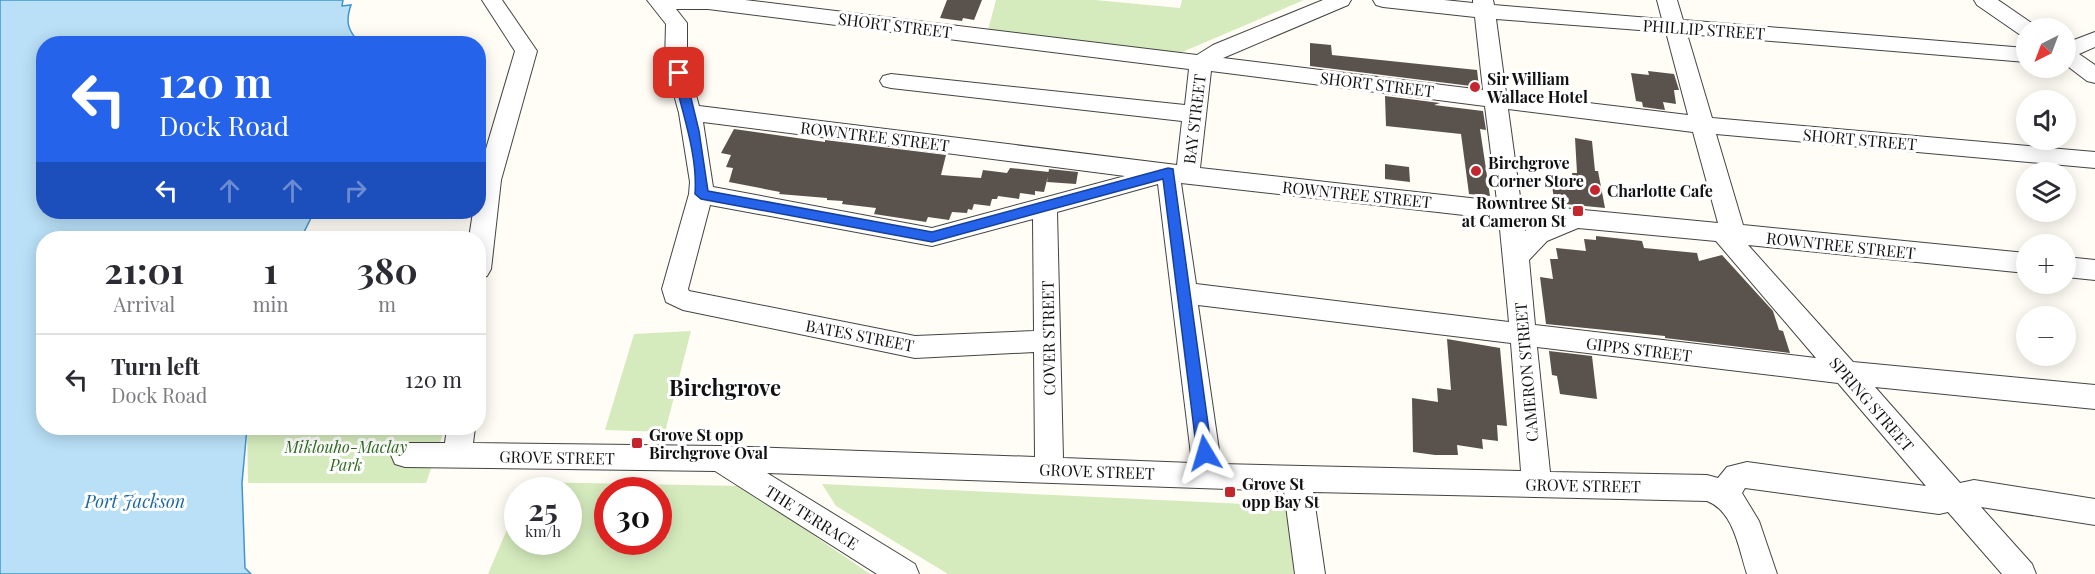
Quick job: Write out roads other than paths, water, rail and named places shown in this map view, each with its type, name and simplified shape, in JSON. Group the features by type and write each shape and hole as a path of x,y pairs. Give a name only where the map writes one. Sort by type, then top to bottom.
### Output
{"street":[{"path":"486,204 489,180 526,51 492,0"},
{"path":"1201,63 1221,50 1341,0"},
{"name":"PHILLIP STREET","path":"1383,0 1484,6 1675,27 2016,54"},
{"name":"SPRING STREET","path":"1667,0 1702,125 1728,234 1845,374 2021,574"},
{"path":"1984,0 2016,22"},
{"path":"659,2 676,23 676,62 690,113 702,182 701,194 932,237 1045,207 1118,176 1177,174"},
{"name":"SHORT STREET","path":"659,2 708,2 1702,125 2095,160"},
{"name":"CAMERON STREET","path":"1484,6 1516,259 1537,484"},
{"path":"2076,48 2095,39"},
{"path":"2076,61 2095,76"},
{"name":"BAY STREET","path":"1201,63 1194,114 1177,174 1184,293 1208,474"},
{"path":"891,81 1194,114"},
{"name":"ROWNTREE STREET","path":"690,113 1118,176"},
{"name":"ROWNTREE STREET","path":"1177,174 1578,219 2016,262"},
{"name":"BATES STREET","path":"701,194 675,289 675,296 683,300 915,347 1048,340"},
{"name":"COVER STREET","path":"1045,207 1049,470"},
{"path":"1516,259 1527,242 1538,234 1558,224 1578,219"},
{"path":"2076,268 2095,270"},
{"name":"GIPPS STREET","path":"1184,293 1845,374 2095,397"},
{"path":"458,456 460,435"},
{"name":"GROVE STREET","path":"405,455 719,459 1208,474 1297,479 1707,488 1727,495"},
{"name":"THE TERRACE","path":"719,459 904,574"},
{"path":"1762,574 1736,506 1727,495 1730,484 1737,476 1748,475 1939,501 1974,493 2095,512"},
{"path":"1297,479 1310,574"}],"water":[{"name":"Port Jackson","path":"0,0 343,0 342,6 351,5 348,16 349,26 355,36 36,36 36,219 310,219 304,231 36,231 36,435 246,435 242,483 245,568 251,574 0,574"}],"place":[{"name":"Sir William Wallace Hotel","path":"1475,87"},
{"name":"Birchgrove Corner Store","path":"1476,171"},
{"name":"Charlotte Cafe","path":"1595,190"},
{"name":"Rowntree St at Cameron St","path":"1578,211"},
{"name":"Grove St opp Birchgrove Oval","path":"637,443"},
{"name":"Grove St opp Bay St","path":"1230,492"}],"district":[{"name":"Birchgrove","path":"725,387"}],"park label":[{"name":"Miklouho-Maclay Park","path":"346,455"}]}
